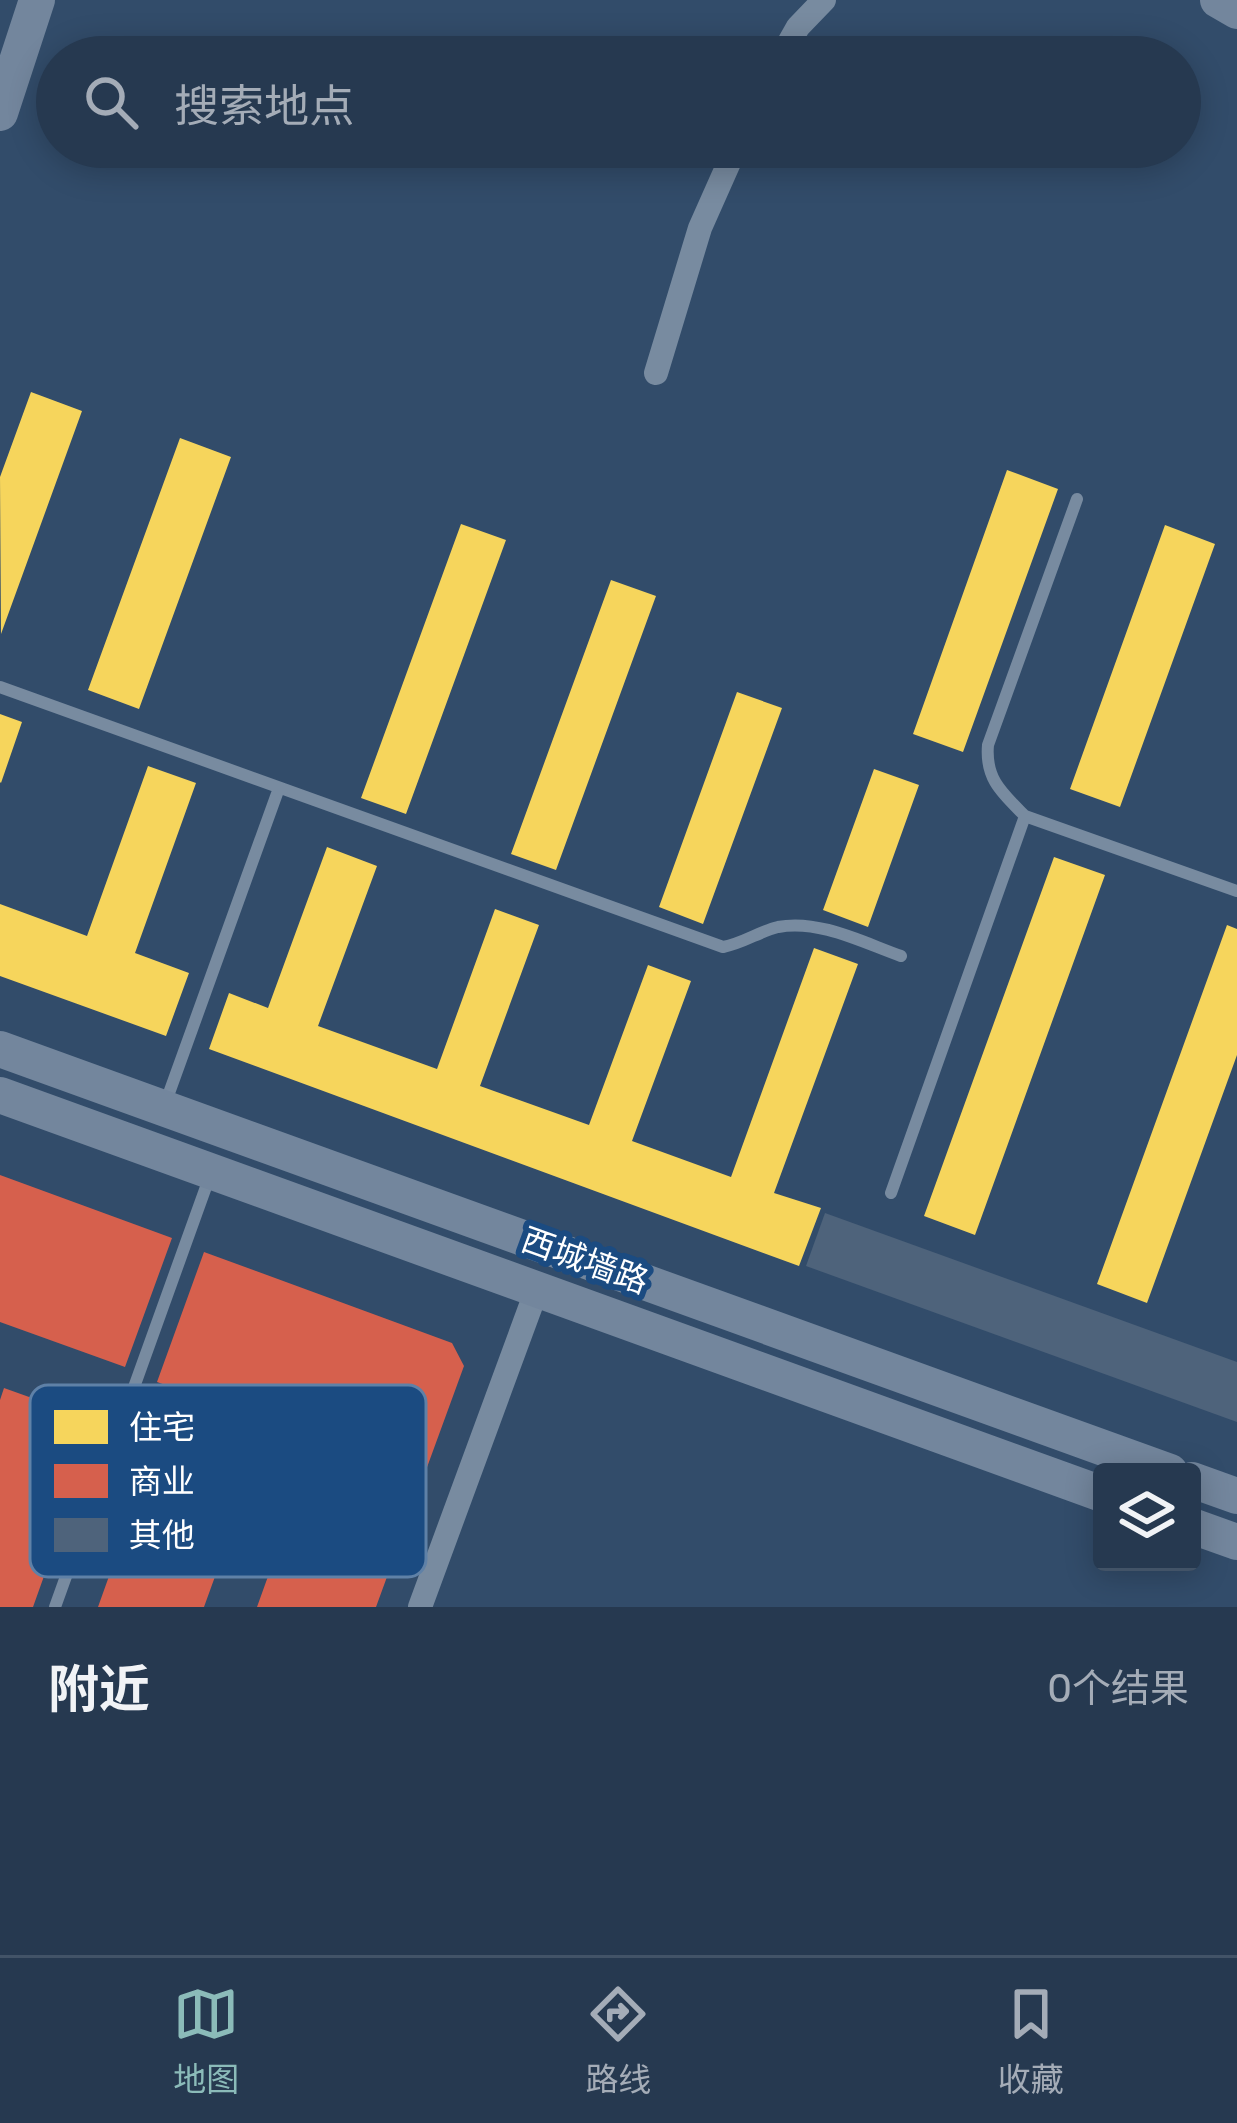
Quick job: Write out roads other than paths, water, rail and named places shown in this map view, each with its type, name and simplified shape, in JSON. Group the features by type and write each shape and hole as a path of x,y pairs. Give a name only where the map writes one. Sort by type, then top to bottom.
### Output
{"main road":[{"path":"0,113 37,0"},
{"path":"1218,0 1237,11"},
{"name":"西城墙路","path":"0,1049 1145,1463"},
{"name":"西城墙路","path":"0,1095 1093,1490"},
{"path":"1201,1483 1237,1496"},
{"path":"1201,1529 1237,1542"}],"street":[{"path":"793,36 824,0"},
{"path":"656,373 700,228 727,168"},
{"path":"420,1607 537,1289"}],"lane":[{"path":"1077,499 988,745 986,761 992,783 1025,816 1237,891"},
{"path":"0,687 723,946 748,942 774,927 797,926 828,930 901,956"},
{"path":"164,1108 279,788"},
{"path":"891,1193 1025,816"},
{"path":"135,1385 212,1171"},
{"path":"55,1607 66,1577"}]}
